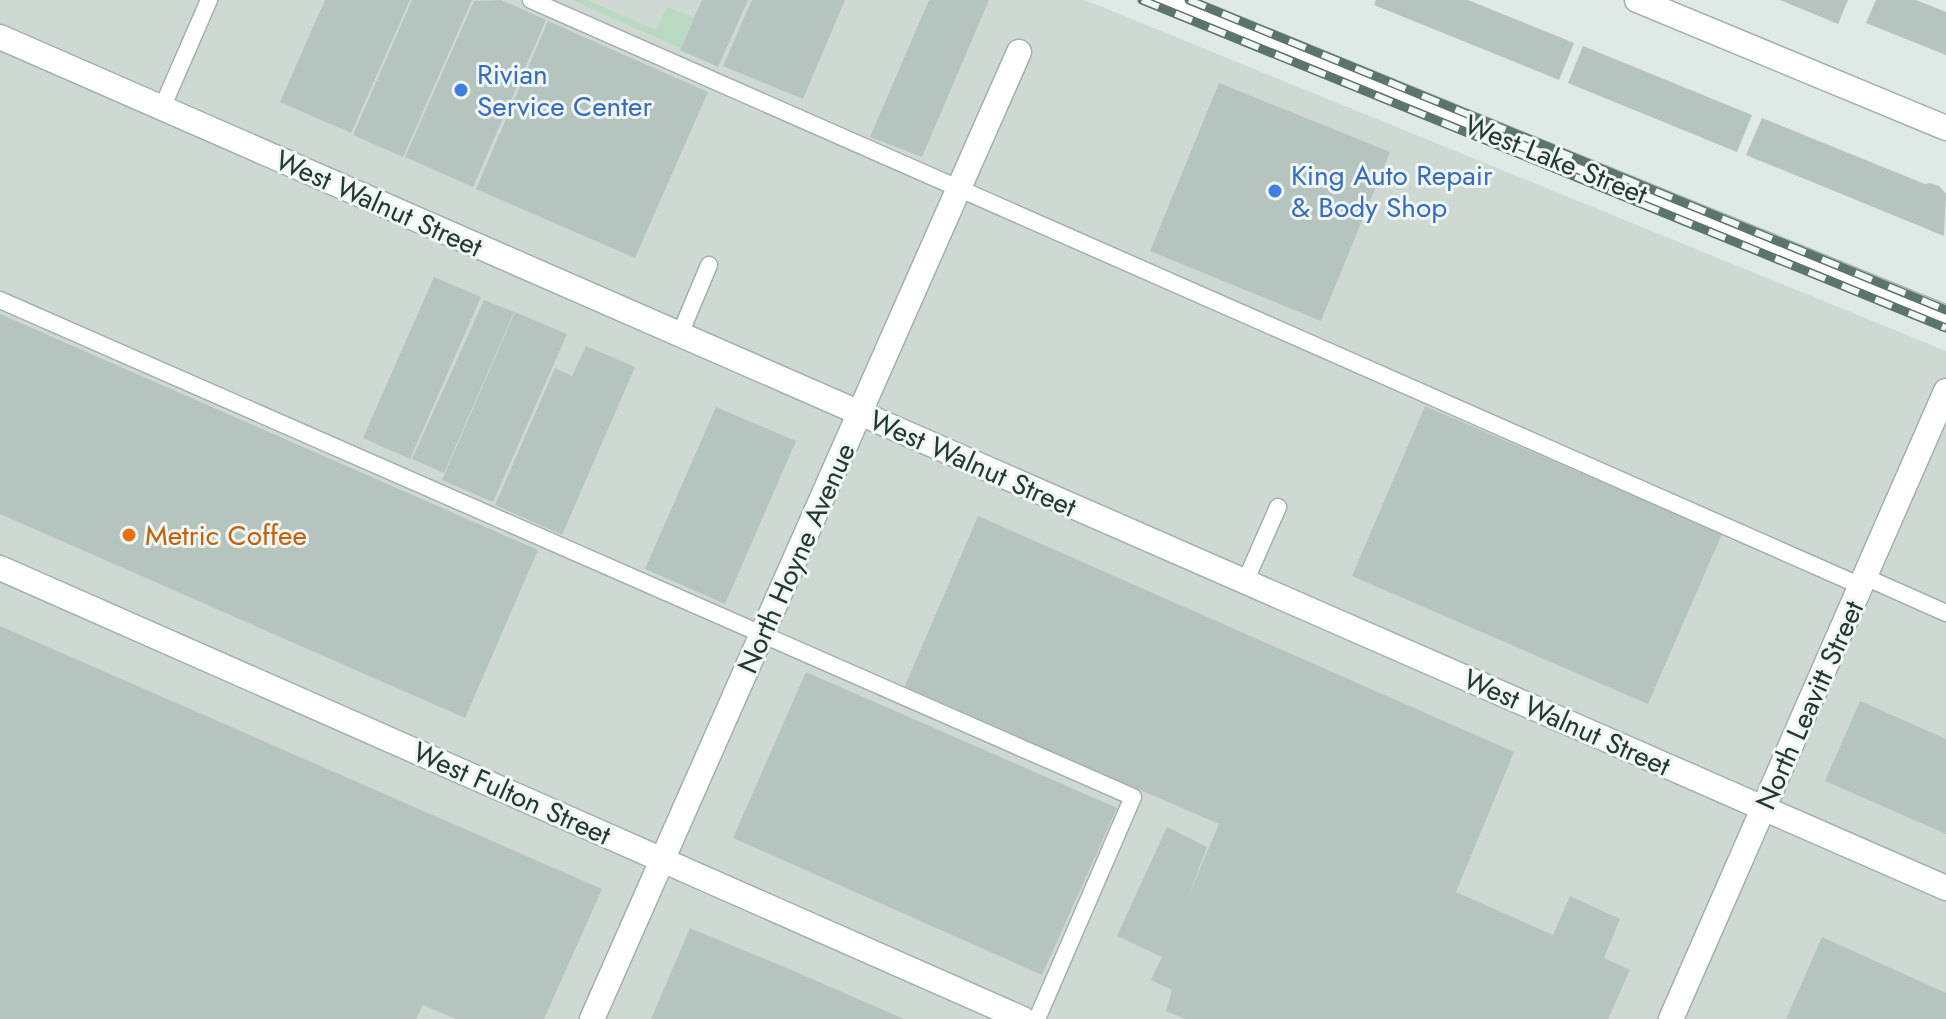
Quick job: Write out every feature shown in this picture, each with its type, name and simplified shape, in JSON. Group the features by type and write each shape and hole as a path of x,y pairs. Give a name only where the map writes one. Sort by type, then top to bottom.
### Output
{"street":[{"name":"West Lake Street","path":"1166,0 1946,318"},
{"path":"1637,0 1946,128"},
{"name":"West Walnut Street","path":"0,37 1946,888"},
{"name":"North Hoyne Avenue","path":"592,1019 1019,52"},
{"name":"North Leavitt Street","path":"1671,1019 1946,391"},
{"name":"West Fulton Street","path":"0,568 1023,1019"}],"lane":[{"path":"162,108 209,0"},
{"path":"531,0 1863,582 1946,613"},
{"path":"680,334 709,265"},
{"path":"0,300 1133,797 1037,1019"},
{"path":"1245,582 1278,507"}],"shaded area":[{"path":"0,0 1085,0 1946,351 1946,1019 0,1019"}],"green space":[{"path":"572,0 587,0 656,30 667,7 694,17 680,48"}],"building":[{"path":"325,0 410,0 351,133 280,102"},
{"path":"412,0 472,0 403,157 353,135"},
{"path":"501,0 546,20 473,187 405,157 474,1"},
{"path":"702,0 748,0 718,67 680,50"},
{"path":"752,0 845,0 803,99 723,66"},
{"path":"929,0 989,0 922,157 870,137"},
{"path":"1376,0 1468,0 1574,43 1559,80 1374,5"},
{"path":"1780,0 1848,0 1838,24"},
{"path":"1876,0 1916,0 1946,12 1946,55 1866,23"},
{"path":"548,21 708,92 635,258 476,189"},
{"path":"1583,46 1752,115 1737,152 1568,83"},
{"path":"1219,83 1390,152 1321,321 1150,251"},
{"path":"1762,118 1925,184 1939,186 1946,194 1944,236 1746,155"},
{"path":"434,277 481,297 410,459 363,438"},
{"path":"484,300 514,312 444,473 412,459"},
{"path":"515,312 567,334 493,502 442,480"},
{"path":"0,314 538,550 465,718 0,514"},
{"path":"586,346 635,367 562,535 495,505 555,368 572,376"},
{"path":"1425,406 1722,534 1648,704 1352,576"},
{"path":"716,407 796,441 725,604 645,569"},
{"path":"978,516 1514,752 1456,892 1553,935 1570,896 1620,919 1604,958 1630,970 1608,1019 1185,1019 1166,1011 1172,990 1151,980 1162,957 1117,936 1167,827 1207,847 1188,897 1219,824 904,688"},
{"path":"0,626 602,889 544,1019 456,1019 423,1005 416,1019 0,1019"},
{"path":"806,672 1117,808 1042,975 733,838"},
{"path":"1860,701 1946,739 1946,834 1825,781"},
{"path":"690,928 789,969 904,1019 651,1019"},
{"path":"1822,937 1946,993 1946,1019 1786,1019"}],"railway":[{"path":"1142,0 1946,328"},
{"path":"1189,0 1946,310"}],"place":[{"name":"Rivian Service Center","path":"461,90"},
{"name":"King Auto Repair & Body Shop","path":"1275,191"},
{"name":"Metric Coffee","path":"129,535"}]}
